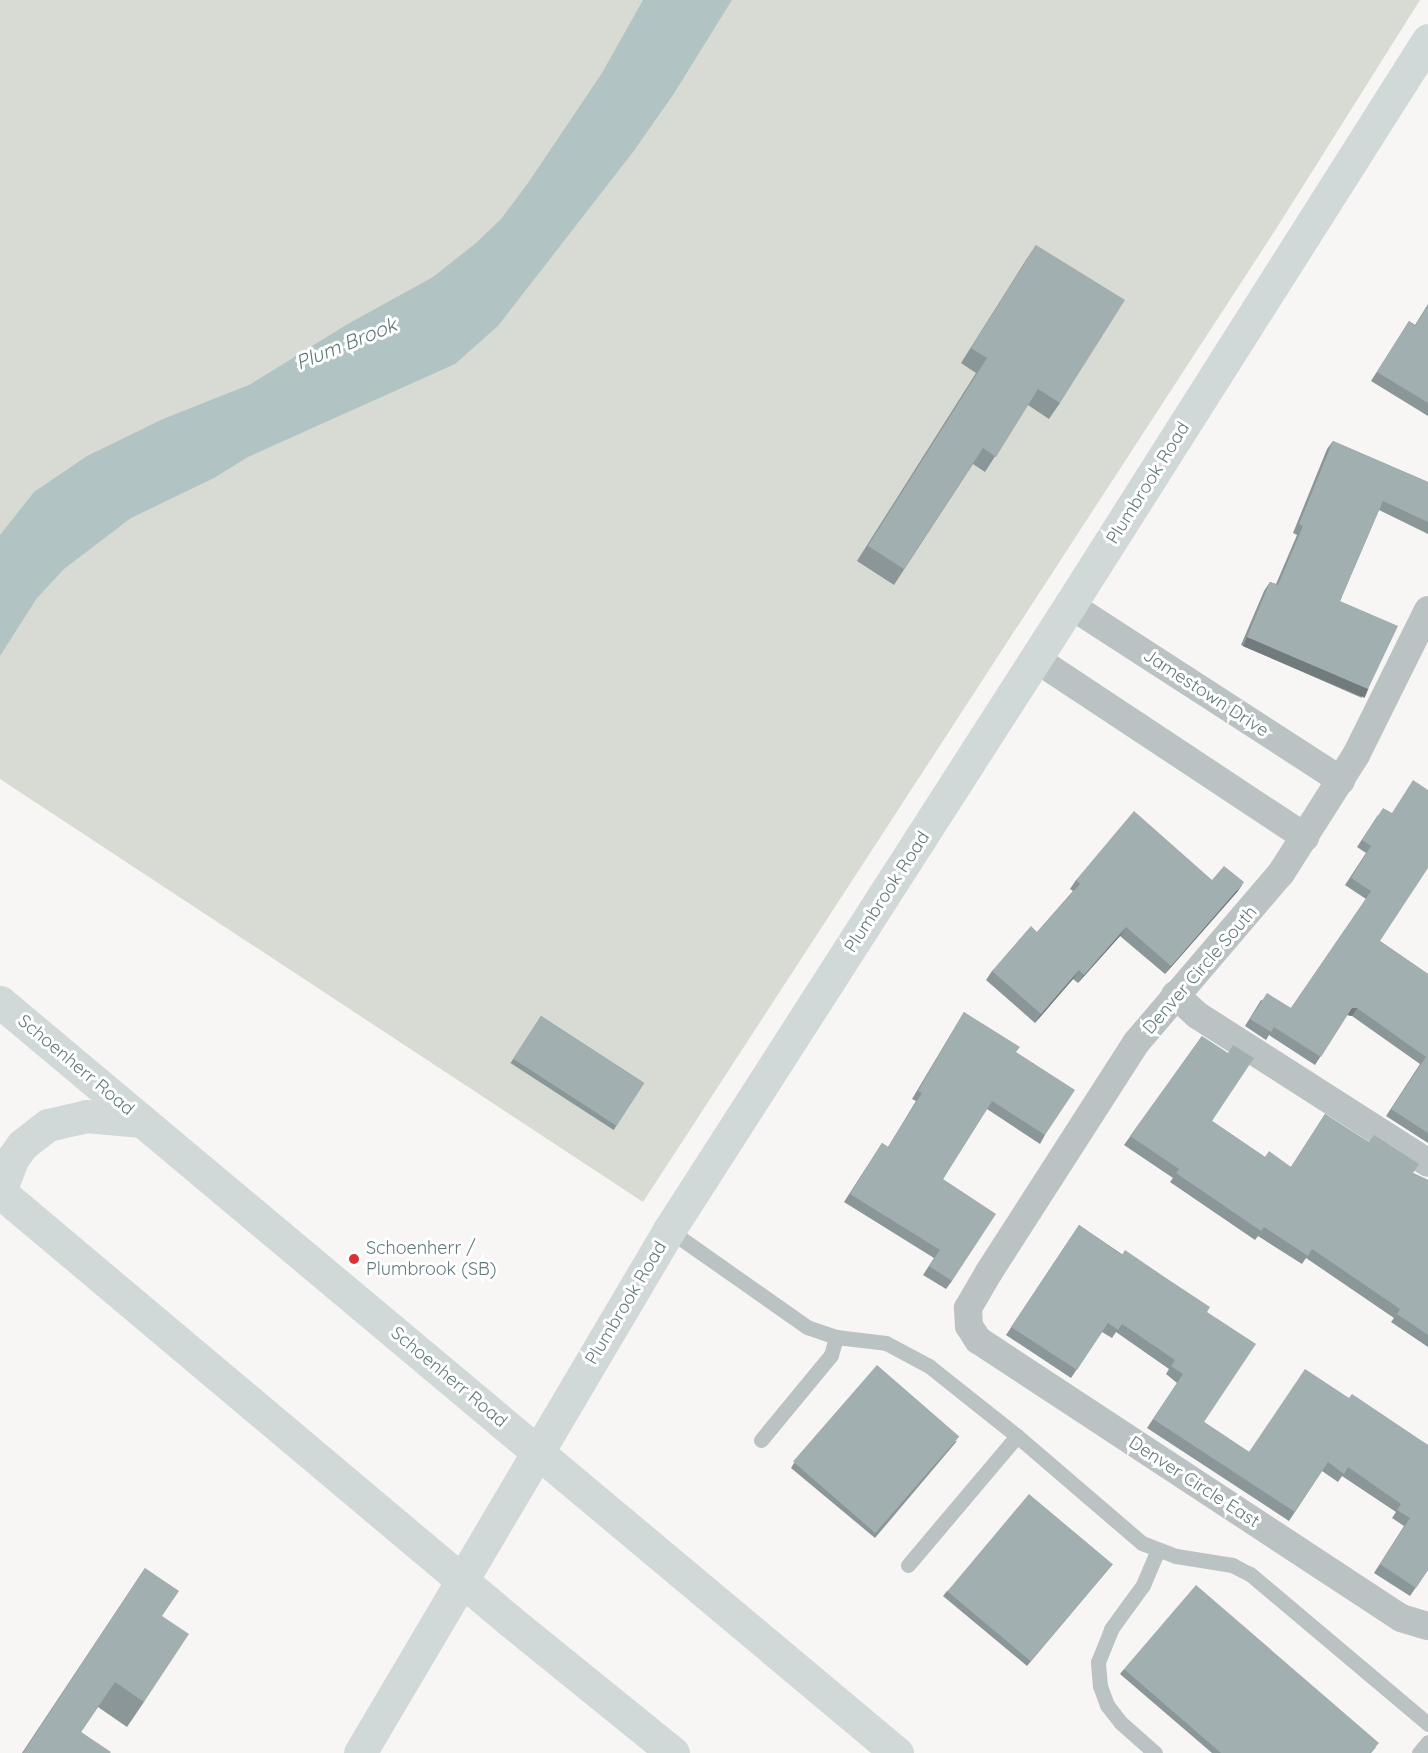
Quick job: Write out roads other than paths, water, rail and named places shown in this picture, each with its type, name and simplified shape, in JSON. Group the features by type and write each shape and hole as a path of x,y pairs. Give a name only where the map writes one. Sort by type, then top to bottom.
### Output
{"main road":[{"name":"Plumbrook Road","path":"360,1753 669,1230 1036,660 1428,40"},
{"name":"Schoenherr Road","path":"0,1002 897,1753"},
{"path":"142,1121 86,1116 48,1125 35,1133 17,1152 0,1192 673,1753"}],"street":[{"name":"Jamestown Drive","path":"1070,606 1341,780"},
{"name":"Denver Circle South","path":"969,1326 968,1308 989,1272 1136,1043 1175,995 1259,902 1305,837 1372,727 1428,610"},
{"path":"1036,660 1305,837"},
{"path":"1175,995 1197,1015 1428,1163"},
{"name":"Denver Circle East","path":"969,1326 978,1340 1401,1618 1428,1626"}],"lane":[{"path":"669,1230 720,1263 790,1318 807,1327 836,1336 886,1342 904,1351 953,1384 1142,1543 1176,1556 1216,1561 1250,1574 1428,1724"},
{"path":"761,1440 831,1355 836,1336"},
{"path":"908,1565 1017,1436"},
{"path":"1155,1753 1121,1723 1107,1705 1100,1686 1098,1662 1111,1629 1143,1585 1158,1550"},
{"path":"1419,1753 1428,1742"}],"water":[{"name":"Plum Brook","path":"643,0 732,0 673,95 633,152 498,326 455,364 248,457 214,478 131,518 64,569 37,598 0,656 0,535 34,492 87,456 163,419 249,385 346,325 433,277 476,243 501,219 528,183 602,73"}],"place":[{"name":"Schoenherr / Plumbrook (SB)","path":"354,1259"}]}
